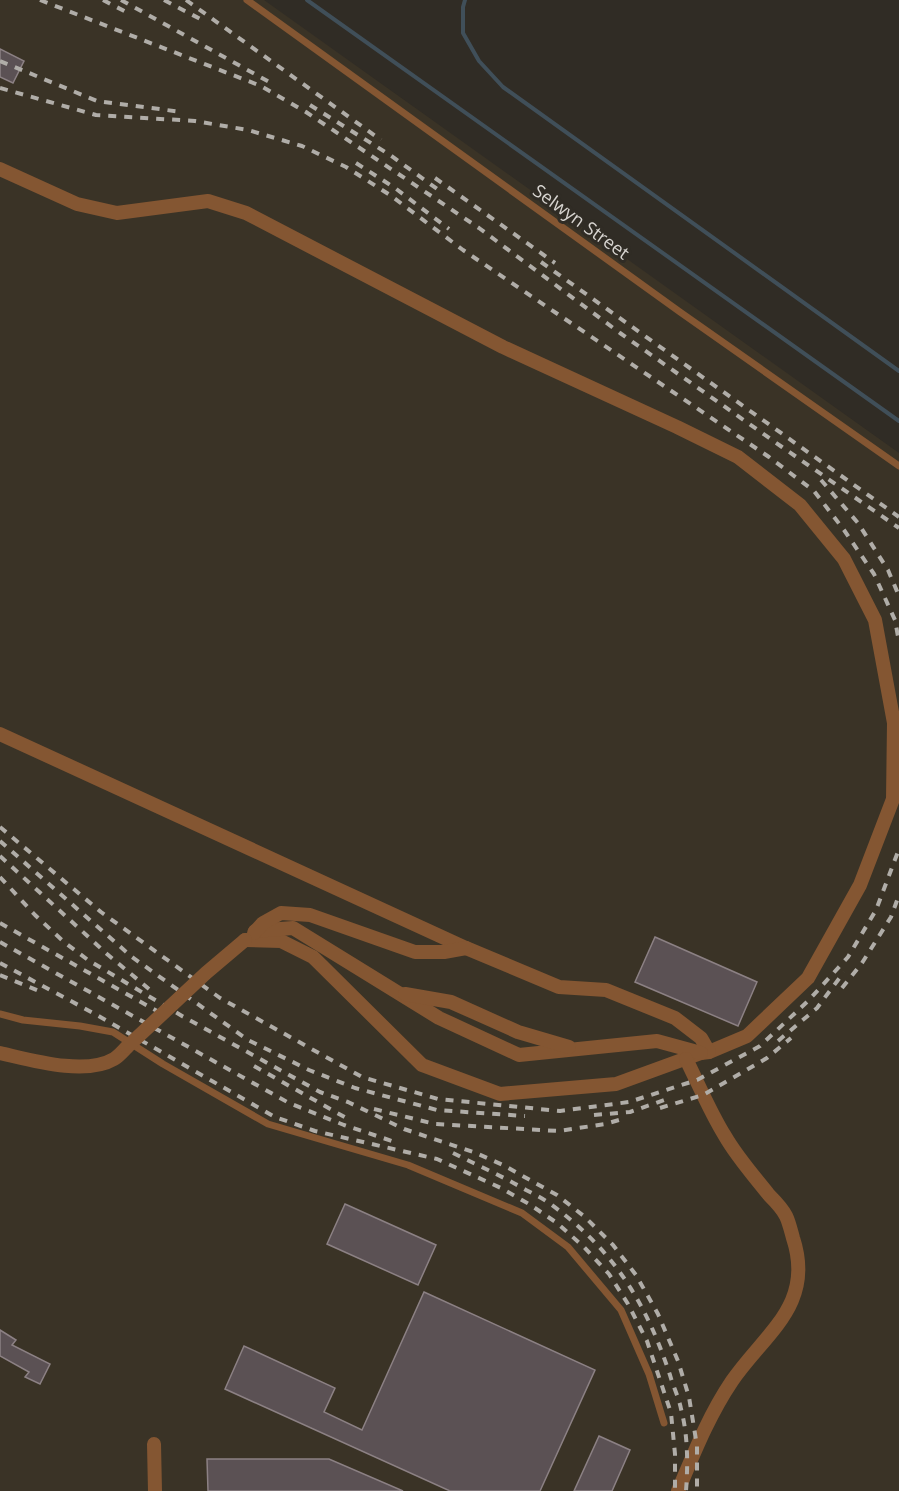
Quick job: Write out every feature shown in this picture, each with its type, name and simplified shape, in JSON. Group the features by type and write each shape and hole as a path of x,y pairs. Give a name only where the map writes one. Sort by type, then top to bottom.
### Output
{"street":[{"path":"0,169 77,204 117,213 208,201 246,213 503,347 738,457 800,505 844,559 875,620 894,723 893,799 860,885 808,978 747,1036 616,1084 500,1094 422,1065 313,957 281,941 250,936"},
{"path":"0,734 466,948 559,987 606,990 675,1018 701,1038 705,1053"},
{"path":"0,1053 65,1066 96,1066 115,1059 206,973 263,923 281,913 310,915 416,952 444,952 466,948"},
{"path":"250,936 293,928 439,1018 519,1055 657,1041 705,1053"},
{"path":"398,993 451,1002 518,1032 575,1049"},
{"path":"678,1491 701,1437 733,1380 780,1323 789,1308 799,1272 797,1251 786,1215 725,1137 686,1059"},
{"path":"154,1444 155,1491"}],"lane":[{"name":"Selwyn Street","path":"247,0 680,312 899,466"},
{"path":"0,1014 23,1020 113,1032 162,1064 268,1124 408,1165 522,1213 567,1246 621,1310 650,1374 664,1423"}],"shaded area":[{"path":"0,0 264,0 899,453 899,1491 0,1491"}],"building":[{"path":"0,49 24,61 13,83 0,77"},
{"path":"655,937 757,982 738,1026 635,982"},
{"path":"345,1204 436,1245 418,1285 327,1244"},
{"path":"424,1292 595,1370 540,1491 450,1491 225,1389 244,1346 335,1388 324,1412 362,1430"},
{"path":"0,1330 16,1340 12,1345 50,1364 40,1384 25,1377 29,1372 0,1356"},
{"path":"599,1436 630,1450 612,1491 574,1491"},
{"path":"207,1459 329,1459 403,1491 208,1491"}],"waterway":[{"path":"307,0 899,421"},
{"path":"465,0 463,33 479,61 503,87 899,371"}],"railway":[{"path":"40,0 261,86 306,112 479,228 620,333 899,528"},
{"path":"103,0 130,14"},
{"path":"121,0 271,83"},
{"path":"164,0 204,21"},
{"path":"186,0 381,140"},
{"path":"0,61 97,101 182,112"},
{"path":"0,88 96,115 195,121 248,130 302,146 346,167 390,195 463,250 769,457 814,491 874,574 895,620 899,642"},
{"path":"310,105 390,155 440,191"},
{"path":"356,163 395,188 449,229"},
{"path":"435,178 555,263"},
{"path":"541,262 899,517"},
{"path":"821,480 858,523 888,570 899,596"},
{"path":"0,827 101,912 220,998 362,1077 438,1099 560,1111 629,1102 697,1080 760,1046 809,1000 848,957 876,910 899,849"},
{"path":"0,841 132,957 248,1040 309,1070 355,1088 437,1110 525,1116"},
{"path":"0,856 107,954 149,989"},
{"path":"0,877 64,942 88,960 182,1016 320,1092 348,1102 404,1129 476,1153 503,1165 557,1195 585,1217 613,1245 636,1275 658,1314 678,1361 689,1397 697,1446 697,1491"},
{"path":"842,988 862,963 891,917 899,895"},
{"path":"0,923 157,1011"},
{"path":"0,942 289,1103 398,1143"},
{"path":"0,963 95,1014 275,1117 315,1131 437,1159 501,1188 557,1223 609,1274 647,1341 671,1413 675,1454 675,1491"},
{"path":"778,1041 817,1008 844,972"},
{"path":"0,975 39,991"},
{"path":"660,1108 703,1095 767,1058 791,1038"},
{"path":"254,1066 348,1119"},
{"path":"594,1115 630,1112 670,1098"},
{"path":"374,1109 435,1124 559,1131 605,1124 626,1118"},
{"path":"453,1153 549,1203 592,1239 624,1279 650,1324 679,1401 686,1440 686,1491"}]}
